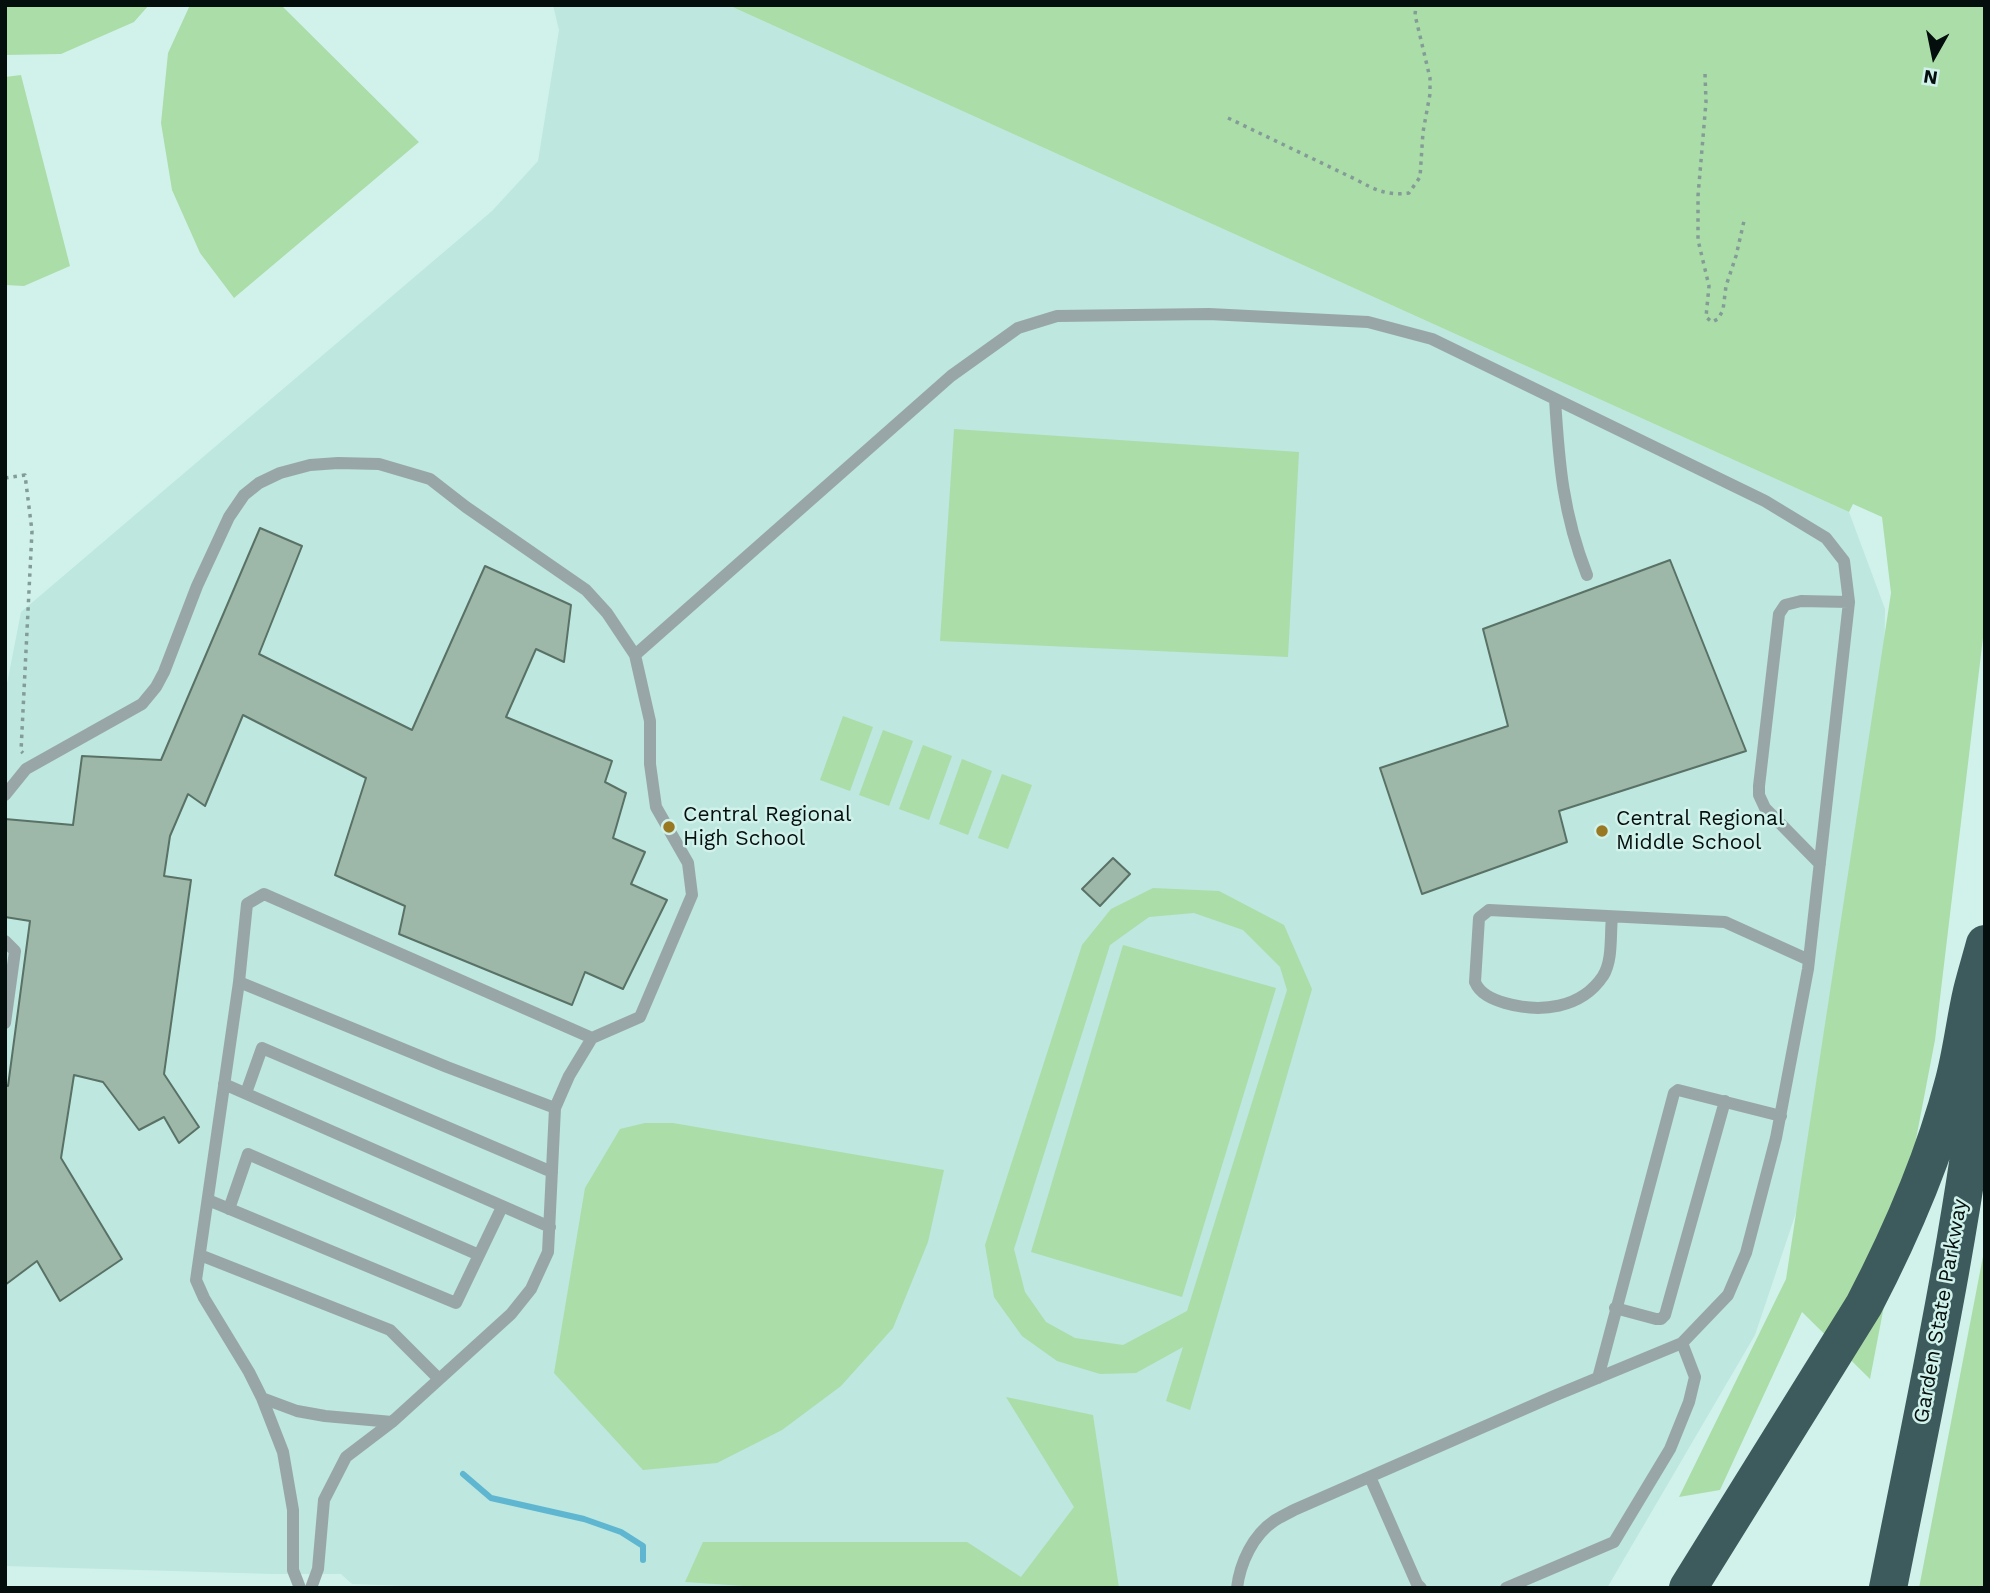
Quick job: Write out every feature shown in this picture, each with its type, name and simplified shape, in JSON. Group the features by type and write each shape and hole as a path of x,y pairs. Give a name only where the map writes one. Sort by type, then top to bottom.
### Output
{"highway":[{"path":"1688,1588 1877,1280 1912,1203 1954,1082 1972,991 1985,944"},
{"name":"Garden State Parkway","path":"1888,1588 1938,1337 1977,1109 1985,1033"}],"lane":[{"path":"635,655 950,376 1018,328 1057,316 1209,314 1368,322 1432,339 1765,501 1826,538 1844,561 1849,602 1809,960 1781,1116 1746,1253 1728,1295 1682,1343 1294,1510 1272,1522 1255,1541 1244,1560 1237,1588"},
{"path":"1555,399 1560,469 1568,516 1587,575"},
{"path":"5,795 26,769 142,704 164,672 197,586 229,517 244,495 259,483 281,473 310,465 379,464 430,479 586,590 607,613 635,655 650,721 650,764 656,807 688,863 692,895 640,1017 592,1038 569,1076 555,1108 548,1252 531,1289 511,1314 393,1422 346,1457 324,1500 318,1569 311,1588"},
{"path":"1820,864 1765,808 1759,795 1761,773 1779,614 1785,605 1801,601 1849,602"},
{"path":"300,1588 293,1570 293,1510 283,1452 249,1372 196,1280 239,982 247,904 264,894 592,1038"},
{"path":"1612,917 1608,962 1604,974 1592,989 1579,998 1561,1006 1518,1007 1479,991 1475,982 1479,918 1489,910 1726,922 1809,960"},
{"path":"5,941 15,951 5,1023"},
{"path":"239,982 555,1108"},
{"path":"246,1093 262,1048 552,1172"},
{"path":"225,1084 550,1227"},
{"path":"1598,1378 1672,1097 1678,1090 1781,1116"},
{"path":"1615,1308 1656,1319 1665,1315 1724,1101"},
{"path":"229,1209 248,1154 479,1255"},
{"path":"208,1200 456,1303 502,1207"},
{"path":"200,1255 390,1330 439,1379"},
{"path":"1506,1588 1614,1542 1670,1449 1689,1402 1695,1377 1682,1343"},
{"path":"262,1398 297,1411 393,1422"},
{"path":"1370,1477 1421,1588"}],"path":[{"path":"1228,118 1377,191 1394,195 1409,193 1420,177 1423,132 1430,94 1430,78 1415,15 1416,5"},
{"path":"1705,74 1706,102 1698,240 1709,286 1706,317 1712,322 1718,319 1723,310 1726,286 1737,256 1744,221"},
{"path":"5,478 24,475 33,531 21,751 32,766"}],"shaded area":[{"name":"Central Regional High School","path":"553,5 728,5 1849,512 1885,609 1883,752 1814,1159 1755,1335 1607,1588 460,1588 352,1584 341,1574 5,1566 5,694 21,612 492,211 538,161 559,30"}],"green space":[{"path":"5,5 149,5 134,22 61,54 5,55"},
{"path":"190,5 281,5 419,142 234,298 200,253 172,190 161,123 168,53"},
{"path":"728,5 1985,5 1985,621 1935,1040 1870,1379 1802,1312 1720,1490 1679,1497 1786,1279 1891,593 1882,517 1853,504 1849,512"},
{"path":"21,75 70,266 24,286 5,285 5,77"},
{"path":"954,429 1299,452 1288,657 940,641"},
{"path":"843,716 873,727 850,791 820,780"},
{"path":"883,730 913,741 889,806 859,795"},
{"path":"923,745 952,756 929,820 899,809"},
{"path":"962,759 992,771 968,835 939,824"},
{"path":"1002,774 1032,785 1008,849 978,838"},
{"path":"1153,888 1219,891 1284,925 1312,989 1190,1410 1166,1401 1183,1347 1136,1373 1100,1374 1057,1361 1022,1336 994,1297 985,1245 1082,945 1111,909","holes":["1194,913 1243,930 1280,967 1287,990 1187,1311 1123,1345 1075,1338 1046,1322 1025,1292 1014,1249 1110,945 1149,917"]},
{"path":"1123,945 1276,988 1182,1297 1031,1252"},
{"path":"645,1123 673,1123 944,1170 928,1242 893,1328 841,1386 782,1430 717,1463 643,1470 554,1373 585,1188 620,1129"},
{"path":"1985,1246 1985,1588 1919,1588"},
{"path":"1006,1397 1093,1415 1119,1588 773,1588 685,1582 703,1542 967,1542 1021,1577 1074,1507"}],"building":[{"path":"260,528 302,546 259,654 412,730 485,566 571,605 564,662 536,649 506,717 612,761 605,782 626,793 613,838 645,852 631,884 667,900 623,989 585,972 572,1005 399,934 405,906 335,875 366,778 243,715 205,806 188,794 170,836 164,876 191,880 164,1074 199,1127 179,1143 164,1117 139,1130 103,1082 74,1075 61,1158 122,1259 60,1301 37,1261 5,1285 5,1085 8,1086 30,921 5,917 5,819 73,825 82,756 161,760"},
{"path":"1670,560 1746,751 1559,811 1567,842 1422,894 1380,768 1508,726 1483,629"},
{"path":"1113,858 1130,874 1100,906 1082,889"}],"waterway":[{"path":"463,1474 491,1498 584,1519 621,1532 643,1546 643,1560"}],"place":[{"name":"Central Regional High School","path":"669,827"},
{"name":"Central Regional Middle School","path":"1602,831"}]}
